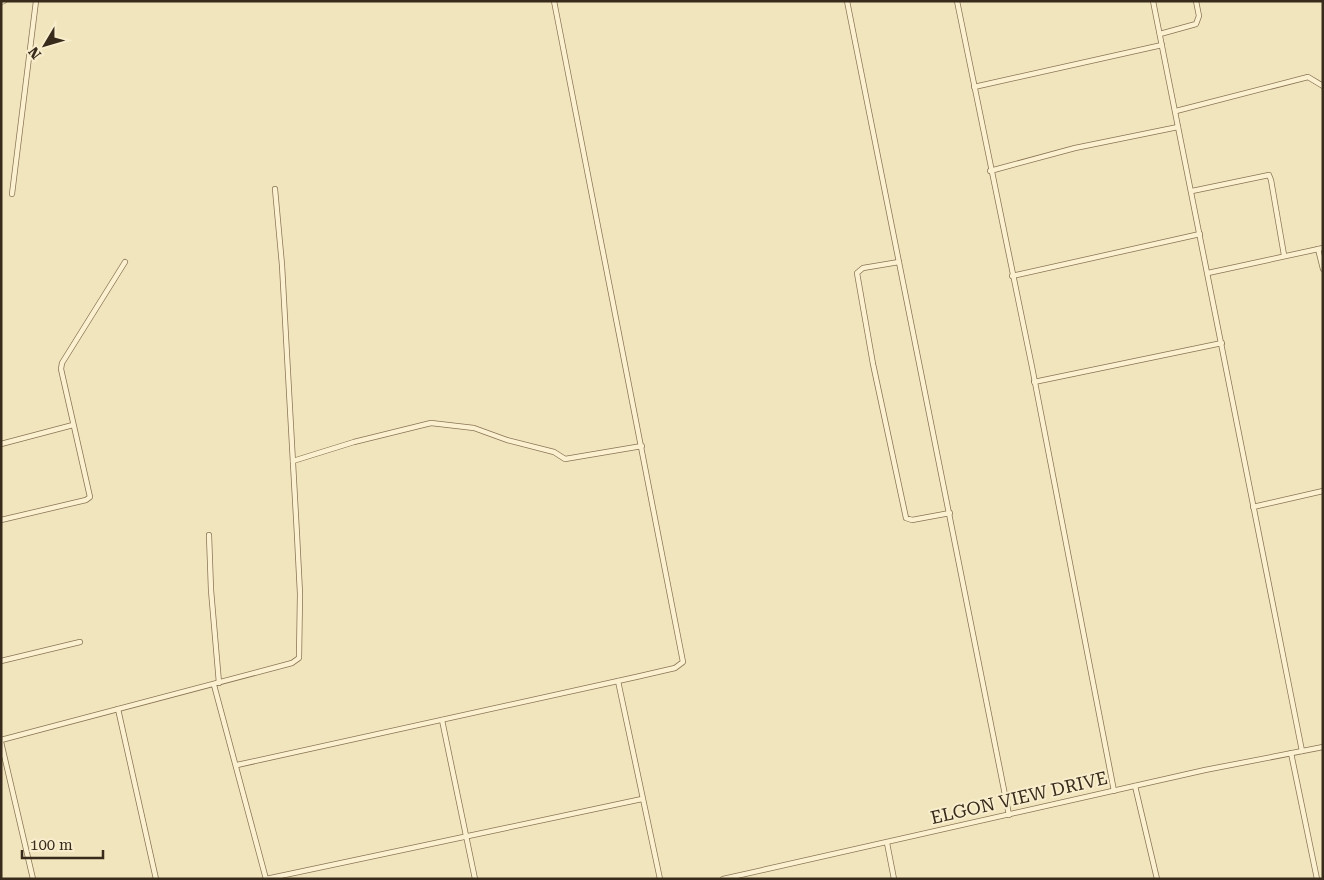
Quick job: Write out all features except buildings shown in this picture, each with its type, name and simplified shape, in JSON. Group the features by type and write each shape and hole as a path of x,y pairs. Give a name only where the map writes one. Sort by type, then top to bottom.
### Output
{"street":[{"path":"12,194 36,1"},
{"path":"237,765 675,668 683,662 554,1"},
{"path":"847,1 1009,815"},
{"path":"957,1 1114,791"},
{"path":"1153,1 1302,751"},
{"path":"1160,34 1196,24 1199,16 1196,1"},
{"path":"974,87 1162,45"},
{"path":"1176,111 1308,77 1323,86"},
{"path":"990,170 1075,148 1178,127"},
{"path":"1192,191 1269,175 1284,255"},
{"path":"33,879 1,741 292,663 300,655 300,594 293,462 282,265 275,189"},
{"path":"1012,276 1200,234"},
{"path":"1208,272 1320,248 1323,269"},
{"path":"1,520 86,500 90,497 62,380 62,363 125,262"},
{"path":"899,262 863,268 857,273 873,364 906,518 912,520 950,513"},
{"path":"1034,382 1222,343"},
{"path":"293,462 354,442 432,423 474,428 507,440 554,452 565,459 642,446"},
{"path":"1,444 73,425"},
{"path":"1253,506 1323,491"},
{"path":"208,535 217,684 266,879 642,798"},
{"path":"1,661 80,642"},
{"path":"618,681 660,879"},
{"path":"118,709 156,879"},
{"path":"442,720 476,879"},
{"name":"ELGON VIEW DRIVE","path":"723,879 1134,786 1323,747"},
{"path":"1291,753 1317,879"},
{"path":"1134,786 1156,879"},
{"path":"887,843 894,879"}]}
